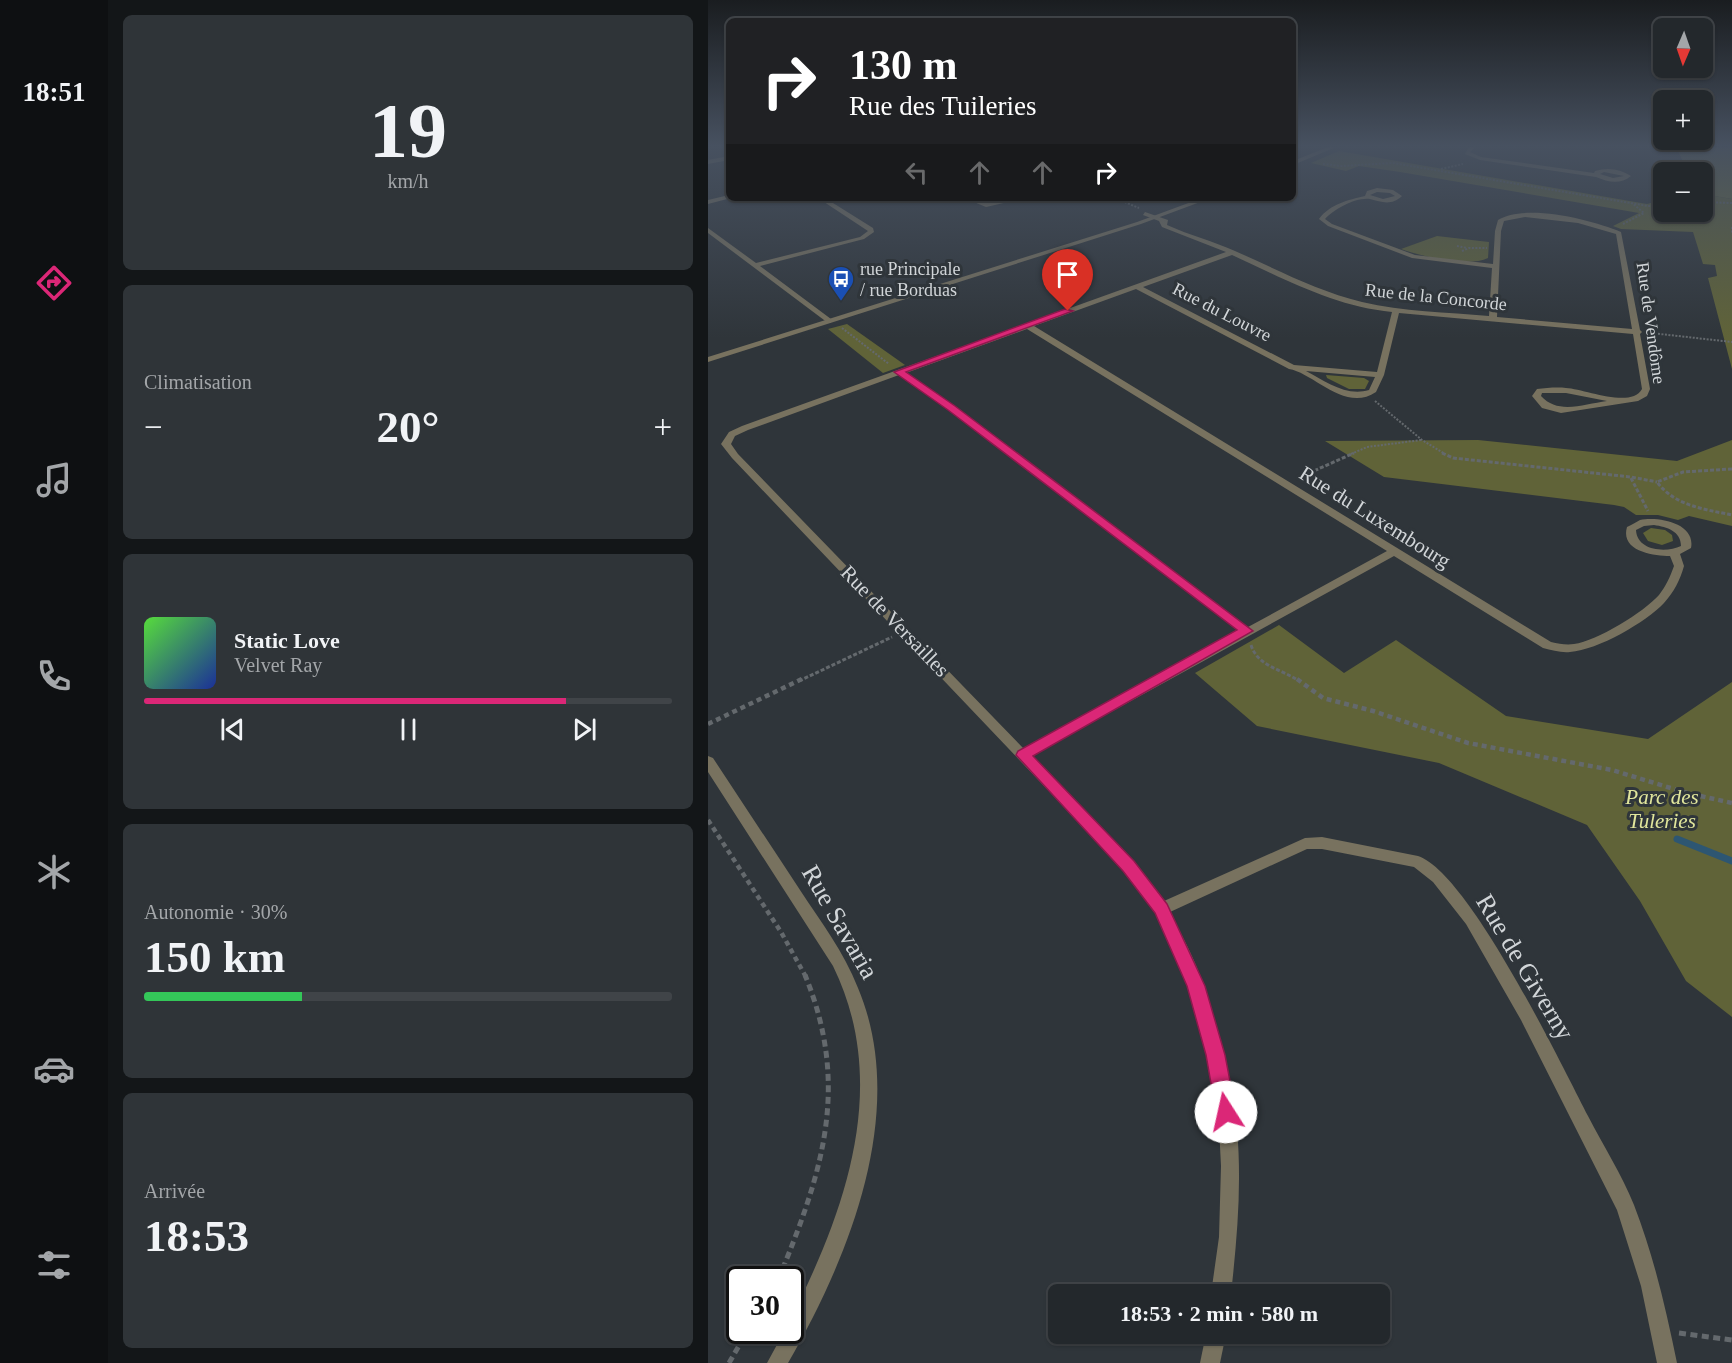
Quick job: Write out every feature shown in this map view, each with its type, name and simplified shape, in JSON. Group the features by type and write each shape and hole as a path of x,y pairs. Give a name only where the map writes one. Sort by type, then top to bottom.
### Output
{"street":[{"path":"755,265 862,238 871,232 871,229 841,211"},
{"path":"708,351 1150,211"},
{"path":"708,360 1158,219 1178,211"},
{"path":"1332,211 1322,218 1323,221 1414,257 1496,266"},
{"name":"Rue de la Concorde","path":"1145,212 1158,219 1164,226 1195,240 1208,242 1233,252 1339,299 1396,310 1638,332"},
{"name":"Rue de Vendôme","path":"1493,319 1499,223 1508,216 1538,215 1615,231 1622,237 1646,389 1640,397 1562,410 1545,406 1536,396 1540,390 1552,388 1616,400"},
{"path":"708,230 828,321"},
{"path":"708,238 716,236"},
{"name":"Rue de Versailles","path":"1222,1284 1230,1199 1228,1127 1224,1097 1196,986 1161,909 1128,866 727,445 732,434 745,428 897,370 1028,326 1233,252"},
{"name":"Rue du Louvre","path":"1137,287 1292,367 1350,394 1362,395 1372,392 1380,375 1396,310"},
{"name":"Rue du Luxembourg","path":"1028,326 1547,645 1571,649 1588,644 1637,620 1660,601 1677,575 1679,566 1674,553"},
{"name":"Rue du Louvre","path":"1292,367 1380,375"},
{"path":"897,370 952,408 1248,636"},
{"name":"Rue du Luxembourg","path":"1651,522 1677,529 1688,543 1681,551 1674,553 1655,552 1638,544 1632,539 1631,529 1635,525 1651,522"},
{"path":"1023,755 1248,636 1393,552"},
{"name":"Rue Savaria","path":"708,761 838,960 852,989 865,1036 868,1075 866,1125 855,1185 842,1228 810,1302 777,1363"},
{"name":"Rue de Giverny","path":"1161,909 1305,844 1322,843 1408,859 1427,867 1471,920 1510,983 1625,1207 1652,1286 1666,1363"},
{"path":"1210,1363 1214,1344"}],"path":[{"path":"1617,227 1644,213 1641,211"},
{"path":"1732,227 1732,234"},
{"path":"1457,246 1468,248"},
{"path":"838,325 897,370"},
{"path":"1647,333 1732,342"},
{"path":"1372,399 1444,454 1463,460 1631,477 1657,482 1667,496 1678,501 1732,514"},
{"path":"1293,480 1367,447 1422,439"},
{"path":"1657,482 1660,479 1701,469 1732,469"},
{"path":"1631,477 1650,515"},
{"path":"1248,636 1254,654 1276,671 1293,677 1323,698 1373,711 1457,740 1612,770 1687,793 1732,802"},
{"path":"709,723 891,637"},
{"path":"1258,668 1265,663"},
{"path":"1293,677 1300,674"},
{"path":"708,820 803,970 825,1038 831,1095 827,1128 808,1205 784,1266"},
{"path":"1689,1334 1732,1340"},
{"path":"729,1363 740,1344"}],"green space":[{"path":"1625,211 1653,211 1653,222 1713,222 1713,211 1732,211 1732,369 1708,278 1717,276 1715,265 1703,264 1693,232 1621,229 1613,226 1639,213"},
{"path":"1437,236 1489,242 1488,258 1469,262 1457,261 1432,258 1401,249"},
{"path":"847,324 905,365 883,373 828,329"},
{"path":"1326,375 1364,378 1369,381 1365,389 1349,389 1327,378"},
{"path":"1478,440 1677,461 1732,440 1732,526 1689,516 1678,520 1658,515 1636,515 1624,507 1614,505 1384,477 1325,441"},
{"path":"1651,528 1665,530 1672,535 1673,541 1662,545 1648,541 1643,533"},
{"name":"Parc des Tuleries","path":"1279,625 1344,673 1396,640 1506,716 1648,739 1732,682 1732,1017 1686,981 1640,901 1587,825 1439,763 1257,726 1195,673"}],"waterway":[{"path":"1677,839 1732,861"}],"place":[{"name":"rue Principale / rue Borduas","path":"841,302"}],"route":[{"path":"1068,311 899,372 952,408 1246,631 1023,755 1128,866 1161,909 1196,986 1215,1055 1226,1112"}]}
